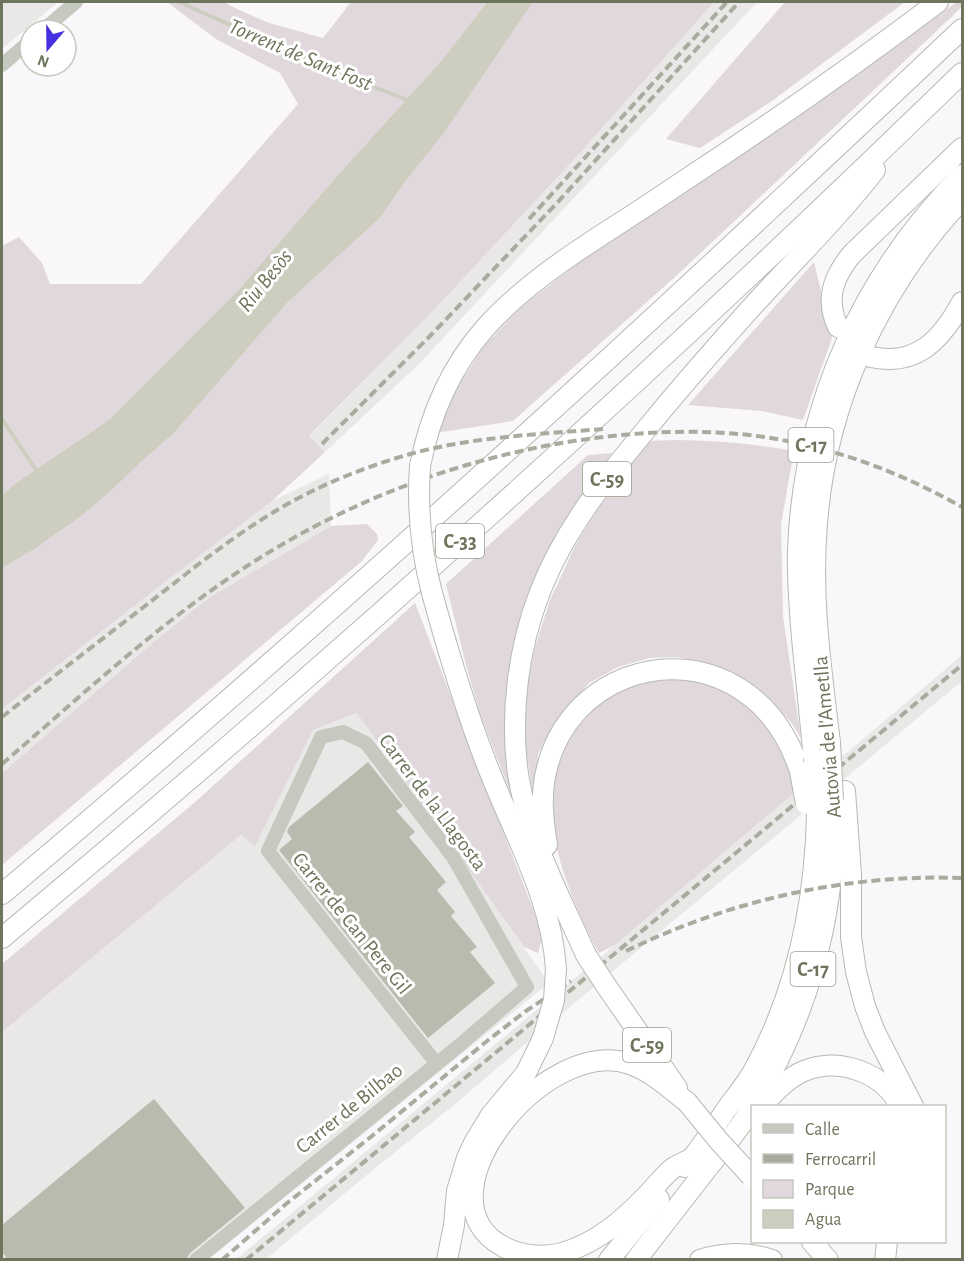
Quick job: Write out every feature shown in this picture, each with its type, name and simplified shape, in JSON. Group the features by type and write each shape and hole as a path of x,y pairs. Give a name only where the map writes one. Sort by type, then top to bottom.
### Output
{"highway":[{"name":"C-59","path":"751,1176 687,1102 607,987 532,872 471,724 449,655 422,549 419,519 420,466 424,444 438,403 459,363 485,329 523,291 573,254 795,106 938,2"},
{"name":"C-33","path":"2,894 203,722 431,521 756,223 963,29"},
{"name":"C-33","path":"2,938 357,633 767,260 963,73"},
{"name":"C-59","path":"586,955 541,855 527,815 518,773 517,696 522,658 532,617 548,574 567,537 627,452 714,350 850,202 904,128"},
{"path":"838,327 831,299 836,279 845,262 963,148"},
{"name":"C-17","path":"812,818 814,758 799,602 798,560 802,496 816,427 828,386 843,349 875,286 891,260 919,224 963,175"},
{"name":"Autovia de l'Ametlla","path":"755,1105 787,1041 803,1001 826,914 831,872 834,824 839,796 835,741 821,664 815,581 817,524 825,461 839,408 869,332 893,289 922,246 963,199"},
{"path":"872,357 902,359 920,352 946,328 963,302"},
{"name":"C-59","path":"566,908 549,852 544,824 544,781 550,758 564,727 581,706 613,683 663,669 690,670 733,685 768,712 779,727 795,756 812,818 813,881"},
{"path":"839,796 851,874 851,937 856,972 872,1026 912,1105"},
{"path":"447,1260 457,1191 467,1158 490,1115 526,1073 543,1038 554,1000 556,969 551,929 532,872"},
{"name":"C-17","path":"609,1260 693,1158 753,1071 788,994 802,946 813,881"},
{"path":"687,1102 641,1069 621,1062 600,1061 577,1067 553,1078 527,1096 496,1132 483,1156 475,1179 473,1191 475,1210 481,1226 502,1246 528,1255 558,1254 588,1243 603,1234 636,1207 673,1168 693,1158"},
{"path":"764,1105 794,1077 815,1068 828,1066 853,1068 867,1074 879,1082 899,1105"},
{"name":"Autovia de l'Ametlla","path":"636,1260 747,1120"},
{"path":"813,1243 828,1260"},
{"path":"885,1260 887,1243"},
{"path":"700,1260 731,1253 772,1260"}],"street":[{"path":"57,18 76,2"},
{"path":"2,65 18,51"},
{"name":"Carrer de la Llagosta","path":"321,737 343,732 366,743 453,857 527,987"},
{"name":"Carrer de Can Pere Gil","path":"321,737 267,851 437,1064"},
{"name":"Carrer de Bilbao","path":"196,1260 437,1064 527,987"}],"shaded area":[{"path":"2,2 58,2 39,18 18,18 18,36 2,49"},
{"path":"714,2 757,2 418,365 325,452 309,437 433,311 580,153"},
{"path":"329,474 331,526 210,597 150,645 2,773 2,709 272,501"},
{"path":"962,655 962,681 454,1105 266,1259 235,1260 615,945 794,793 849,751"},
{"path":"358,713 549,983 209,1259 2,1260 2,1032 241,835 255,847 313,730"}],"green space":[{"path":"167,2 224,2 269,23 323,38 351,2 487,2 442,60 240,288 110,419 2,495 2,246 19,237 42,263 50,284 141,284 298,104 280,73 216,39"},
{"path":"533,2 714,2 580,153 433,311 309,436 325,452 272,501 2,709 2,568 33,550 80,517 174,433 288,302 380,218 443,133"},
{"path":"785,2 905,2 772,101 700,148 666,139"},
{"path":"957,2 962,2 962,7 675,277 513,421 435,433 456,390 484,346 522,306 605,243 772,132"},
{"path":"814,262 832,338 803,420 762,411 688,405"},
{"path":"648,441 734,443 794,451 781,524 783,616 801,738 791,722 747,680 711,664 677,657 650,658 618,667 589,683 553,726 538,754 535,806 525,744 527,684 535,647 550,600 576,544 595,513"},
{"path":"612,453 559,530 529,594 513,644 504,728 518,812 480,714 446,584 588,455"},
{"path":"367,524 377,534 378,540 362,561 2,865 2,773 150,645 210,597 331,526"},
{"path":"415,603 543,935 538,953 524,947 357,713 313,730 255,847 241,835 2,1032 2,964 194,803"},
{"path":"672,678 697,682 719,689 739,699 755,712 769,727 780,746 794,793 615,945 599,953 572,895 553,830 551,798 556,767 568,738 589,712 607,697 648,681"}],"water":[{"name":"Riu Besòs","path":"487,2 533,2 443,134 380,218 288,302 174,433 80,517 33,550 2,568 2,495 110,419 240,288 442,60"}],"building":[{"path":"368,762 403,806 396,811 415,832 409,837 446,882 437,890 455,912 451,916 477,947 470,952 495,983 428,1038 279,850 292,839 287,832 289,827"},
{"path":"154,1099 245,1208 190,1253 186,1260 8,1260 2,1252 2,1225"}],"waterway":[{"name":"Torrent de Sant Fost","path":"179,2 333,71 410,101"},
{"path":"2,419 38,473"}],"railway":[{"path":"529,219 727,2"},
{"path":"322,444 430,336 557,203 739,2"},
{"path":"2,717 221,547 285,505 320,488 373,466 433,448 506,437 603,429"},
{"path":"2,764 165,625 271,551 311,528 396,489 484,460 529,449 621,435 683,432 767,437 855,459 920,485 962,507"},
{"path":"246,1260 962,665"},
{"path":"626,951 706,918 748,904 790,894 875,881 962,878"},
{"path":"222,1260 286,1204 487,1041 571,981"}]}
